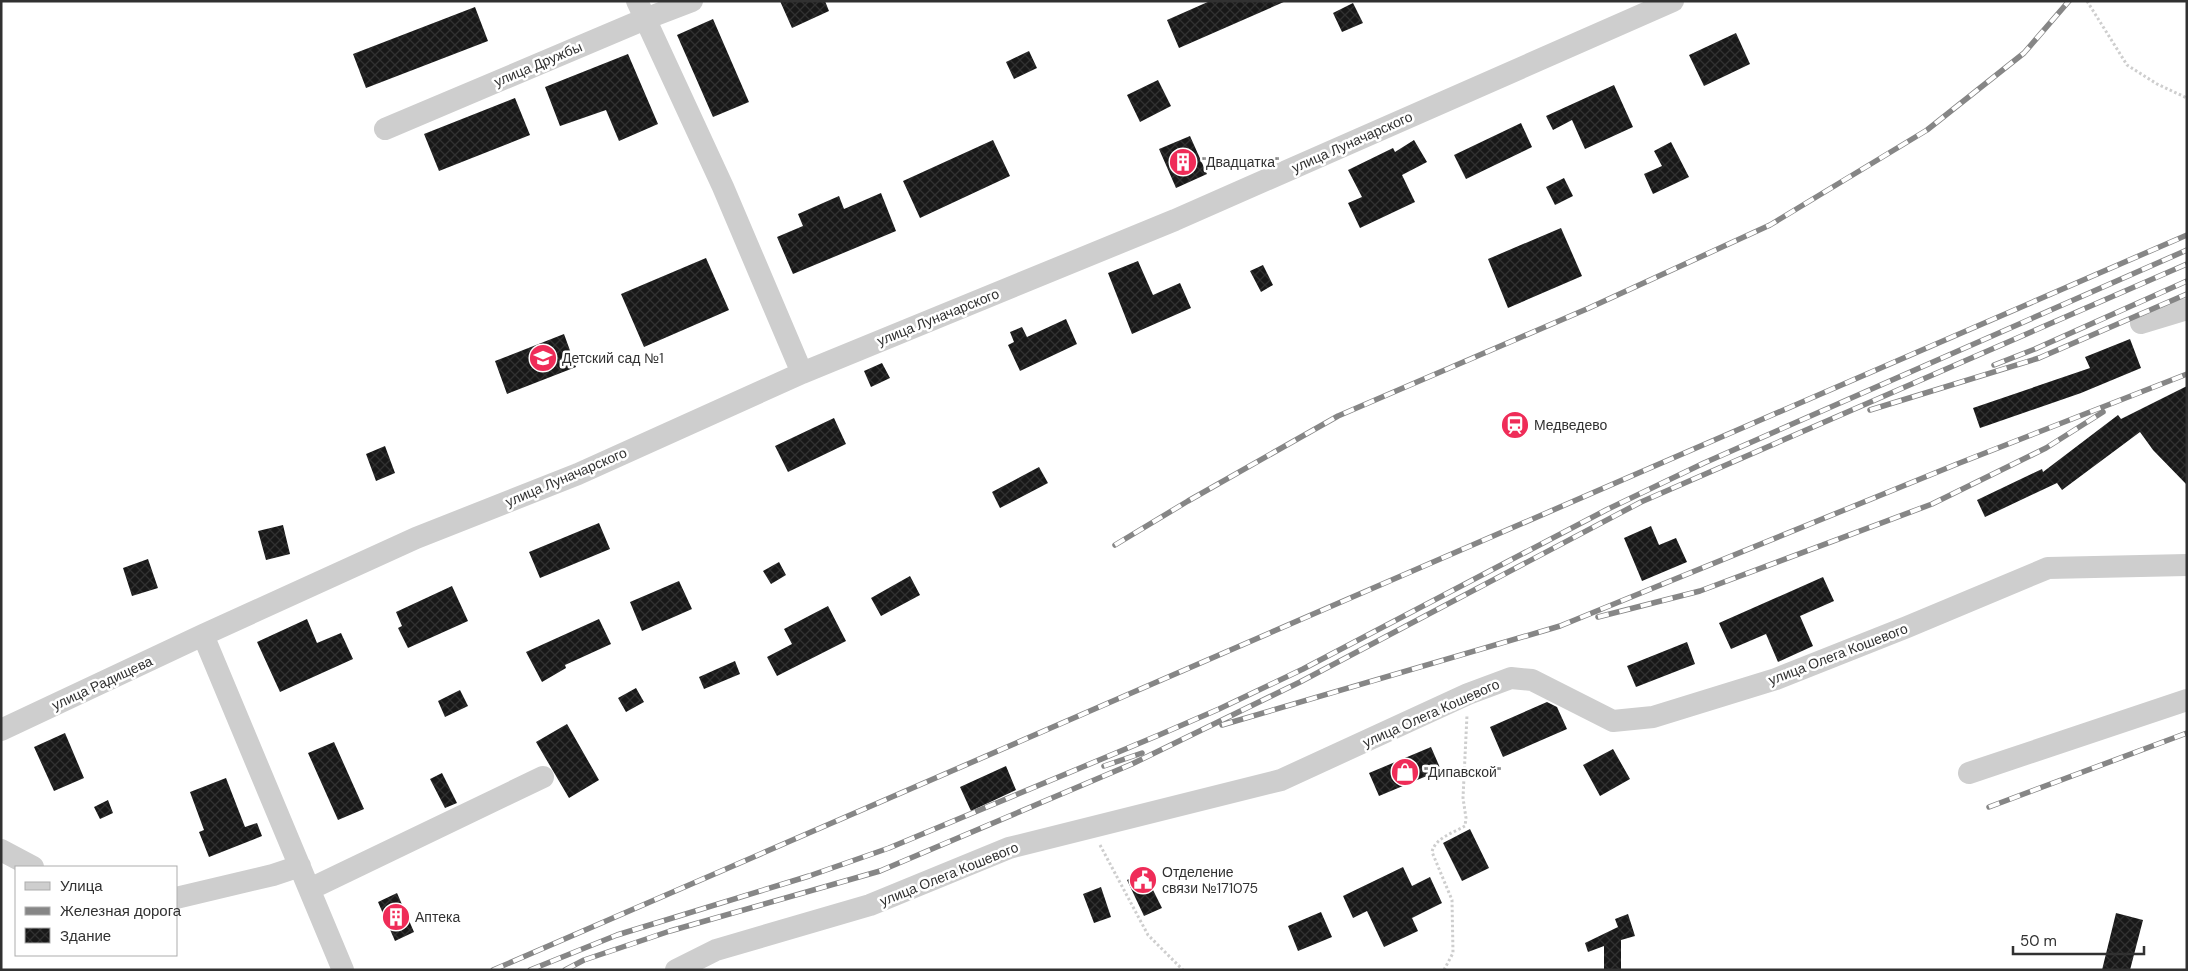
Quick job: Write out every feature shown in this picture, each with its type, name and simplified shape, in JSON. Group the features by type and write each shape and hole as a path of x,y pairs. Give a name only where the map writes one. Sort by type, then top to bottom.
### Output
{"street":[{"name":"улица Дружбы","path":"386,129 641,10 692,1"},
{"name":"улица Луначарского","path":"203,635 416,538 578,474 802,373 1175,220 1673,1"},
{"path":"641,10 723,187 802,373"},
{"path":"2141,323 2187,310"},
{"name":"улица Олега Кошевого","path":"676,970 716,950 870,905 1008,848 1281,780 1468,694 1511,678 1532,680 1613,721 1653,717 1776,679 2048,568 2187,565"},
{"path":"203,635 344,970"},
{"name":"улица Радищева","path":"1,730 203,635"},
{"path":"1969,773 2187,700"},
{"path":"310,889 543,777"},
{"path":"1,850 31,866"},
{"path":"178,898 273,875 300,866"}],"path":[{"path":"2086,1 2128,65 2157,84 2187,98"},
{"path":"1444,970 1453,953 1452,900 1432,852 1434,845 1442,838 1465,826 1466,818 1463,798 1468,694"},
{"path":"1091,828 1148,935 1183,970"}],"building":[{"path":"780,1 825,1 829,11 792,28"},
{"path":"1210,1 1286,1 1179,48 1167,20"},
{"path":"1353,3 1363,23 1342,32 1333,13"},
{"path":"475,7 488,41 366,88 353,54"},
{"path":"713,19 749,102 713,117 677,35"},
{"path":"1736,33 1750,64 1704,86 1689,55"},
{"path":"1029,51 1037,68 1014,79 1006,62"},
{"path":"628,54 658,124 619,141 606,110 560,126 545,87"},
{"path":"1158,80 1171,106 1140,122 1127,95"},
{"path":"1614,85 1633,127 1585,149 1572,120 1553,130 1546,116"},
{"path":"515,98 530,135 439,171 424,134"},
{"path":"1521,123 1532,147 1466,179 1454,155"},
{"name":"\"Двадцатка\"","path":"1190,136 1207,174 1176,188 1159,149"},
{"path":"993,140 1010,176 920,218 903,181"},
{"path":"1414,140 1427,162 1402,175 1415,202 1360,228 1348,203 1362,197 1348,170 1393,148 1395,152"},
{"path":"1671,142 1689,177 1653,194 1644,174 1662,166 1654,151"},
{"path":"1564,178 1573,196 1555,205 1546,187"},
{"path":"881,193 896,231 793,274 777,237 803,226 798,214 839,196 844,209"},
{"path":"1561,228 1582,276 1508,308 1488,259"},
{"path":"706,258 729,310 644,347 621,294"},
{"path":"1138,261 1153,295 1180,283 1191,308 1132,334 1108,273"},
{"path":"1263,265 1273,285 1261,292 1250,271"},
{"path":"1066,319 1077,344 1020,371 1008,345 1014,342 1010,332 1022,327 1027,337"},
{"path":"564,334 576,367 507,394 495,361"},
{"path":"2130,339 2141,368 2081,393 1980,428 1973,408 2090,368 2085,357"},
{"path":"882,363 890,378 871,387 864,371"},
{"path":"2187,386 2187,485 2153,450 2140,432 2062,490 2057,483 1985,517 1977,500 2042,469 2043,472 2118,415 2121,419"},
{"path":"834,418 846,444 788,472 775,446"},
{"path":"385,446 395,473 376,481 366,454"},
{"path":"1039,467 1048,483 1000,508 992,492"},
{"path":"599,523 610,549 540,578 529,552"},
{"path":"283,525 290,554 266,560 258,531"},
{"path":"1651,526 1659,545 1676,538 1687,562 1642,581 1624,538"},
{"path":"148,559 158,588 132,596 123,568"},
{"path":"779,562 786,575 771,584 763,571"},
{"path":"910,576 920,595 881,616 871,598"},
{"path":"1823,577 1834,601 1800,616 1813,646 1778,662 1766,634 1731,649 1719,623"},
{"path":"679,581 692,609 642,631 630,602"},
{"path":"452,586 468,621 408,648 398,628 402,626 396,612"},
{"path":"828,606 846,641 777,676 767,657 792,644 784,629"},
{"path":"307,619 317,643 341,633 353,659 280,692 257,642"},
{"path":"599,619 611,644 565,665 566,668 542,682 526,652"},
{"path":"1687,642 1695,664 1636,687 1627,666"},
{"path":"735,661 740,674 704,689 699,677"},
{"path":"636,688 644,702 626,712 618,698"},
{"path":"460,690 468,706 445,717 438,701"},
{"path":"1547,702 1557,707 1567,729 1503,757 1490,727"},
{"path":"567,724 599,780 569,798 536,742"},
{"path":"65,733 84,778 54,791 34,747"},
{"path":"334,742 364,809 338,820 308,753"},
{"name":"\"Дипавской\"","path":"1431,747 1441,770 1379,796 1369,773"},
{"path":"1613,749 1630,779 1600,796 1583,765"},
{"path":"1006,766 1016,790 971,811 960,787"},
{"path":"442,773 457,803 445,808 430,779"},
{"path":"226,778 245,827 257,823 262,836 209,857 199,832 204,830 190,792"},
{"path":"108,800 113,813 100,819 94,807"},
{"path":"1470,829 1489,868 1462,881 1443,843"},
{"path":"1403,867 1412,886 1430,877 1442,903 1412,918 1418,931 1384,947 1367,911 1353,918 1343,896"},
{"path":"1144,872 1162,908 1144,916 1127,880"},
{"path":"1101,887 1111,917 1094,923 1083,894"},
{"name":"Аптека","path":"397,893 414,932 395,941 378,902"},
{"path":"1321,912 1332,937 1298,951 1288,926"},
{"path":"2116,913 2143,920 2130,970 2102,970"},
{"path":"1628,914 1635,936 1621,940 1621,970 1604,970 1604,946 1588,952 1585,943 1618,927 1615,919"}],"railway":[{"path":"1115,545 1188,501 1338,416 1589,308 1770,225 1927,130 2024,53 2069,1"},
{"path":"493,970 2187,235"},
{"path":"530,970 617,935 809,876 889,848 1219,709 1303,669 1606,510 1704,463 2187,250"},
{"path":"565,970 584,960 670,931 880,871 1132,764 1300,682 1641,502 2187,264"},
{"path":"1994,365 2035,349 2187,281"},
{"path":"1870,410 2039,358 2187,294"},
{"path":"1222,725 1560,626 1957,464 2187,374"},
{"path":"1598,617 1700,591 1932,504 2046,448 2103,412"},
{"path":"1989,807 2187,733"},
{"path":"1104,766 1142,753"}],"place":[{"name":"\"Двадцатка\"","path":"1183,162"},
{"name":"Детский сад №1","path":"543,358"},
{"name":"Медведево","path":"1515,425"},
{"name":"\"Дипавской\"","path":"1405,772"},
{"name":"Отделение связи №171075","path":"1143,880"},
{"name":"Аптека","path":"396,917"}]}
